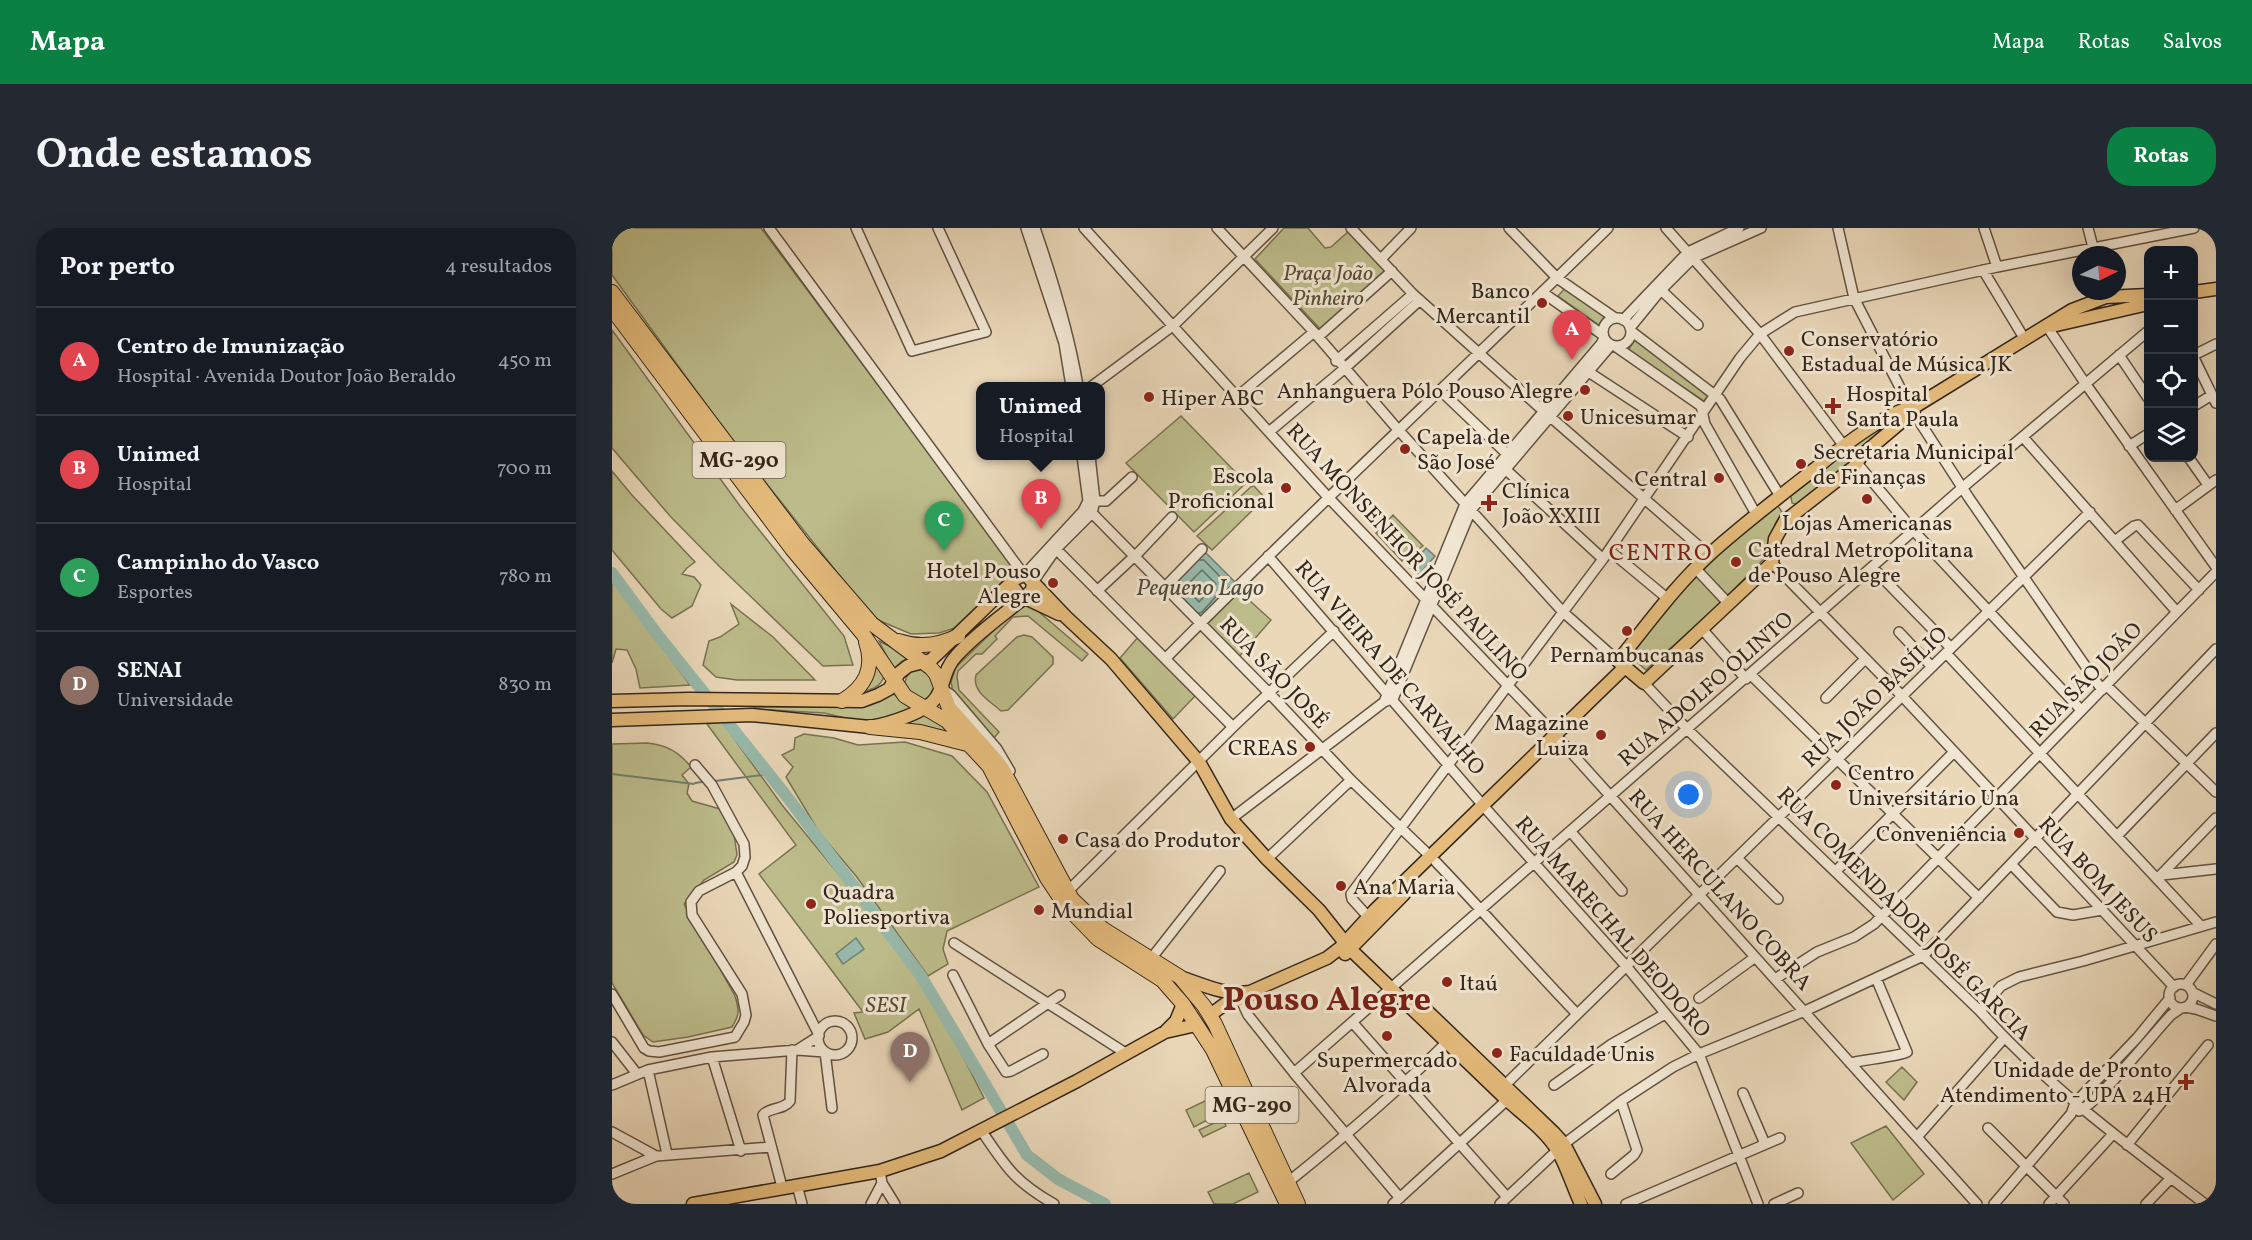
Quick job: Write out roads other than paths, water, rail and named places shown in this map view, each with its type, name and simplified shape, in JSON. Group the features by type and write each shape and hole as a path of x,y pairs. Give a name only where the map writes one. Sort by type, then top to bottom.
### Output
{"highway":[{"name":"MG-290","path":"612,292 867,629 894,681 910,701 928,704 947,721 971,745 995,776 1054,890 1079,920 1162,980 1183,1004 1213,1050 1298,1204"},
{"name":"MG-290","path":"612,309 792,549 867,629 890,638 936,674 949,708 997,762 1067,892 1103,936 1180,977 1208,1011 1287,1204"},
{"path":"842,701 855,693 865,681 869,666 867,629"},
{"path":"890,638 913,645 947,641 958,636"},
{"path":"870,727 920,732 971,745"}],"main road":[{"path":"2198,292 2216,289"},
{"path":"2126,294 2144,295"},
{"path":"1208,1011 1241,996 1295,981 1332,962 1624,667 1668,599 1709,555 1756,514 1844,445 1887,426 2024,338 2093,300"},
{"path":"2045,327 2144,305"},
{"path":"1624,667 1644,682 1702,629 1772,563 1775,539 1785,521 1854,467 1887,426"},
{"path":"1783,494 1792,505 1799,509"},
{"path":"1783,494 1786,510 1785,521"},
{"path":"612,701 743,699 862,701 889,688 904,668 914,663 931,660 1015,579 1028,578"},
{"path":"612,720 752,715 870,727 903,718 928,704 940,688 949,663 1034,587 1028,578"},
{"path":"1028,578 1065,617 1111,659 1199,762 1230,819 1267,860 1350,943 1505,1085 1561,1147 1580,1199 1595,1204"},
{"path":"1011,584 1018,596 1025,597 1065,617"},
{"path":"1180,977 1241,996"},
{"path":"1395,985 1447,1042 1507,1100 1561,1147"},
{"path":"1165,1032 1176,1021 1183,1004"},
{"path":"693,1204 782,1187 881,1177 941,1151 1165,1032 1194,1020"}],"street":[{"path":"769,228 1028,578"},
{"path":"856,228 912,351 986,332 938,228"},
{"path":"1026,228 1042,263 1070,339 1077,382"},
{"path":"1035,228 1042,263"},
{"name":"RUA MONSENHOR JOSÉ PAULINO","path":"1083,228 1328,496 1557,737"},
{"path":"1217,228 1316,335 1336,361 1562,611 1624,667"},
{"path":"1099,382 1174,325 1273,228"},
{"path":"1351,228 1416,297 1709,555"},
{"path":"1381,259 1411,228"},
{"path":"1509,228 1557,278 1619,319 1715,394 1783,494"},
{"path":"1166,658 1328,496 1441,391 1608,228"},
{"path":"1666,228 1760,334 1856,462 1913,530 2081,710"},
{"path":"1230,819 1388,698 1468,507 1608,341 1605,324 1619,319 1690,255 1742,230 1761,228"},
{"path":"1838,228 1854,298 1913,408 1962,488 2023,578 2104,687 2216,792"},
{"path":"1984,228 1997,267"},
{"path":"2088,228 2092,246"},
{"path":"2119,246 2194,228"},
{"path":"1608,341 1626,342 1630,329 1690,255"},
{"path":"1372,921 1352,899 1351,894 1603,559 1646,499 1715,394 1760,334 1795,312 1997,267 2072,255"},
{"path":"1983,270 2024,338"},
{"path":"1238,396 1392,271"},
{"path":"1661,290 1698,324"},
{"path":"1542,292 1701,406 1706,424 1756,514"},
{"path":"1336,361 1416,297"},
{"path":"1270,431 1344,369 1416,297"},
{"path":"2106,300 2109,313"},
{"path":"1057,307 1070,382"},
{"path":"2045,327 2216,567"},
{"name":"RUA ADOLFO OLINTO","path":"1294,1073 1688,730 1913,530 2144,334"},
{"path":"2198,354 2216,344"},
{"path":"2119,355 2144,392"},
{"path":"2198,367 2214,399 2198,404"},
{"path":"1585,370 1688,437"},
{"path":"2139,384 2144,381"},
{"path":"1441,391 1508,454"},
{"path":"1503,466 1508,454 1547,414"},
{"path":"2024,437 2178,612"},
{"path":"2129,446 2144,437"},
{"path":"1028,578 1083,511 1088,501 1083,460"},
{"path":"1028,578 1092,513 1095,501 1090,460"},
{"path":"2175,510 2212,483 2193,462"},
{"path":"1503,466 1603,559"},
{"path":"1095,501 1106,501 1132,477"},
{"name":"RUA JOÃO BASÍLIO","path":"1505,1085 2090,512"},
{"name":"RUA SÃO JOSÉ","path":"1092,513 1351,780 1482,909 1529,964 1577,1014"},
{"path":"1097,591 1172,518"},
{"path":"2116,540 2138,525 2199,590"},
{"path":"1056,549 1233,727"},
{"path":"1165,587 1202,549"},
{"path":"1609,550 1668,599"},
{"name":"RUA VIEIRA DE CARVALHO","path":"1268,555 1388,698 1450,764 1485,808"},
{"name":"RUA BOM JESUS","path":"1772,563 1902,696 2174,987"},
{"path":"1872,568 2117,836 2159,877 2201,926"},
{"path":"1696,569 1728,603"},
{"name":"RUA SÃO JOÃO","path":"1774,979 1817,952 1866,930 2216,572"},
{"path":"1702,629 1748,677 1979,898"},
{"path":"1067,892 1233,727 1334,631"},
{"path":"1899,632 1932,667"},
{"path":"1353,1023 1458,1144 1503,1201 1561,1147 1621,1101 1673,1067 1699,1054 1805,1011 1923,956 2216,649"},
{"path":"1826,698 1865,659"},
{"name":"RUA COMENDADOR JOSÉ GARCIA","path":"1644,682 1688,730 1780,816 1980,1011 2004,1038 2075,1103 2205,1204"},
{"path":"2117,836 2216,733"},
{"name":"RUA HERCULANO COBRA","path":"1557,737 1977,1204"},
{"path":"1836,871 1954,752"},
{"path":"612,994 644,1048 649,1051 659,1052 735,1037 744,1022 746,1015 742,994 692,915 691,903 699,891 736,872 742,866 745,856 744,844 712,785 695,765"},
{"path":"1267,860 1351,780"},
{"name":"RUA MARECHAL DEODORO","path":"1485,808 1626,966 1699,1054 1758,1204"},
{"path":"2159,877 2216,818"},
{"path":"1571,832 1622,891"},
{"path":"1737,858 1778,899"},
{"path":"2011,864 2057,912 2073,915 2102,910"},
{"path":"2159,877 2216,868"},
{"path":"1150,960 1221,871"},
{"path":"736,872 819,1035 821,1047 825,1052 832,1108"},
{"path":"1980,1011 2001,986 2019,977 2216,922"},
{"path":"954,943 1127,1054"},
{"path":"2189,989 2216,944"},
{"path":"1699,998 1754,958"},
{"path":"953,975 1002,1068 1007,1072 1044,1054"},
{"path":"1850,1062 1906,1053 1876,978"},
{"path":"1994,1204 2071,1114 2075,1103 2163,1008 2174,987 2180,985 2216,1004"},
{"path":"2071,1114 2084,1110 2171,1015 2193,1000 2189,989"},
{"path":"988,1044 1049,1004 1060,994"},
{"path":"1241,996 1248,1015 1347,1136 1396,1201 1507,1100"},
{"path":"2170,998 2174,1005 2216,1016"},
{"path":"1554,1085 1605,1048 1665,1014"},
{"path":"612,1086 652,1069 712,1057 794,1050 835,1055 845,1052 851,1043 851,1033 845,1024 834,1022 825,1026 819,1035 794,1050"},
{"path":"1917,1137 2004,1038"},
{"path":"612,1042 637,1074"},
{"path":"1287,1183 1347,1136 1405,1084 1447,1042"},
{"path":"2127,1145 2208,1045"},
{"path":"782,1187 763,1115 766,1111 788,1104 790,1101 794,1050"},
{"path":"659,1052 652,1069 667,1154"},
{"path":"712,1057 741,1151"},
{"path":"1743,1093 1765,1144"},
{"path":"1611,1174 1636,1153 1629,1122 1621,1101"},
{"path":"985,1128 1007,1168 1020,1183 1054,1204"},
{"path":"1988,1128 2026,1165 2053,1200 2064,1204"},
{"path":"612,1132 656,1156"},
{"path":"2053,1200 2113,1134"},
{"path":"1626,1204 1780,1138"},
{"path":"612,1174 656,1156 667,1154 741,1151 771,1147"},
{"path":"871,1204 881,1177"},
{"path":"881,1177 895,1204"},
{"path":"2146,1204 2171,1178"},
{"path":"797,1185 802,1204"},
{"path":"1774,1204 1798,1193"}],"water":[{"path":"1426,548 1435,556 1419,575 1409,567"},
{"name":"Pequeno Lago","path":"1202,549 1236,583 1200,623 1165,587"},
{"path":"856,938 864,949 843,964 836,954"}],"waterway":[{"path":"612,573 657,634 788,798 921,976 1027,1155 1058,1179 1105,1204"},
{"path":"612,774 694,784"},
{"path":"715,781 769,774"},
{"path":"695,783 702,782"}],"place":[{"name":"Banco Mercantil","path":"1542,303"},
{"name":"Conservatório Estadual de Música JK","path":"1789,351"},
{"name":"Centro de Imunização","path":"1572,360"},
{"name":"Anhanguera Pólo Pouso Alegre","path":"1585,390"},
{"name":"Hiper ABC","path":"1149,397"},
{"name":"Hospital Santa Paula","path":"1833,406"},
{"name":"Unicesumar","path":"1568,416"},
{"name":"Capela de São José","path":"1405,449"},
{"name":"Secretaria Municipal de Finanças","path":"1801,464"},
{"name":"Central","path":"1719,478"},
{"name":"Escola Proficional","path":"1286,488"},
{"name":"Lojas Americanas","path":"1867,499"},
{"name":"Clínica João XXIII","path":"1489,503"},
{"name":"Unimed","path":"1041,529"},
{"name":"Campinho do Vasco","path":"944,551"},
{"name":"Catedral Metropolitana de Pouso Alegre","path":"1736,562"},
{"name":"Hotel Pouso Alegre","path":"1053,583"},
{"name":"Pernambucanas","path":"1627,631"},
{"name":"Magazine Luiza","path":"1601,735"},
{"name":"CREAS","path":"1310,747"},
{"name":"Centro Universitário Una","path":"1836,785"},
{"name":"Conveniência","path":"2019,833"},
{"name":"Casa do Produtor","path":"1063,839"},
{"name":"Ana Maria","path":"1341,886"},
{"name":"Quadra Poliesportiva","path":"811,904"},
{"name":"Mundial","path":"1039,910"},
{"name":"Itaú","path":"1447,982"},
{"name":"Supermercado Alvorada","path":"1387,1036"},
{"name":"Faculdade Unis","path":"1497,1053"},
{"name":"SENAI","path":"910,1082"},
{"name":"Unidade de Pronto Atendimento - UPA 24H","path":"2186,1082"}],"district":[{"name":"CENTRO","path":"1661,552"},
{"name":"Pouso Alegre","path":"1327,998"}],"park label":[{"name":"Praça João Pinheiro","path":"1328,284"},
{"name":"SESI","path":"886,1004"}]}
